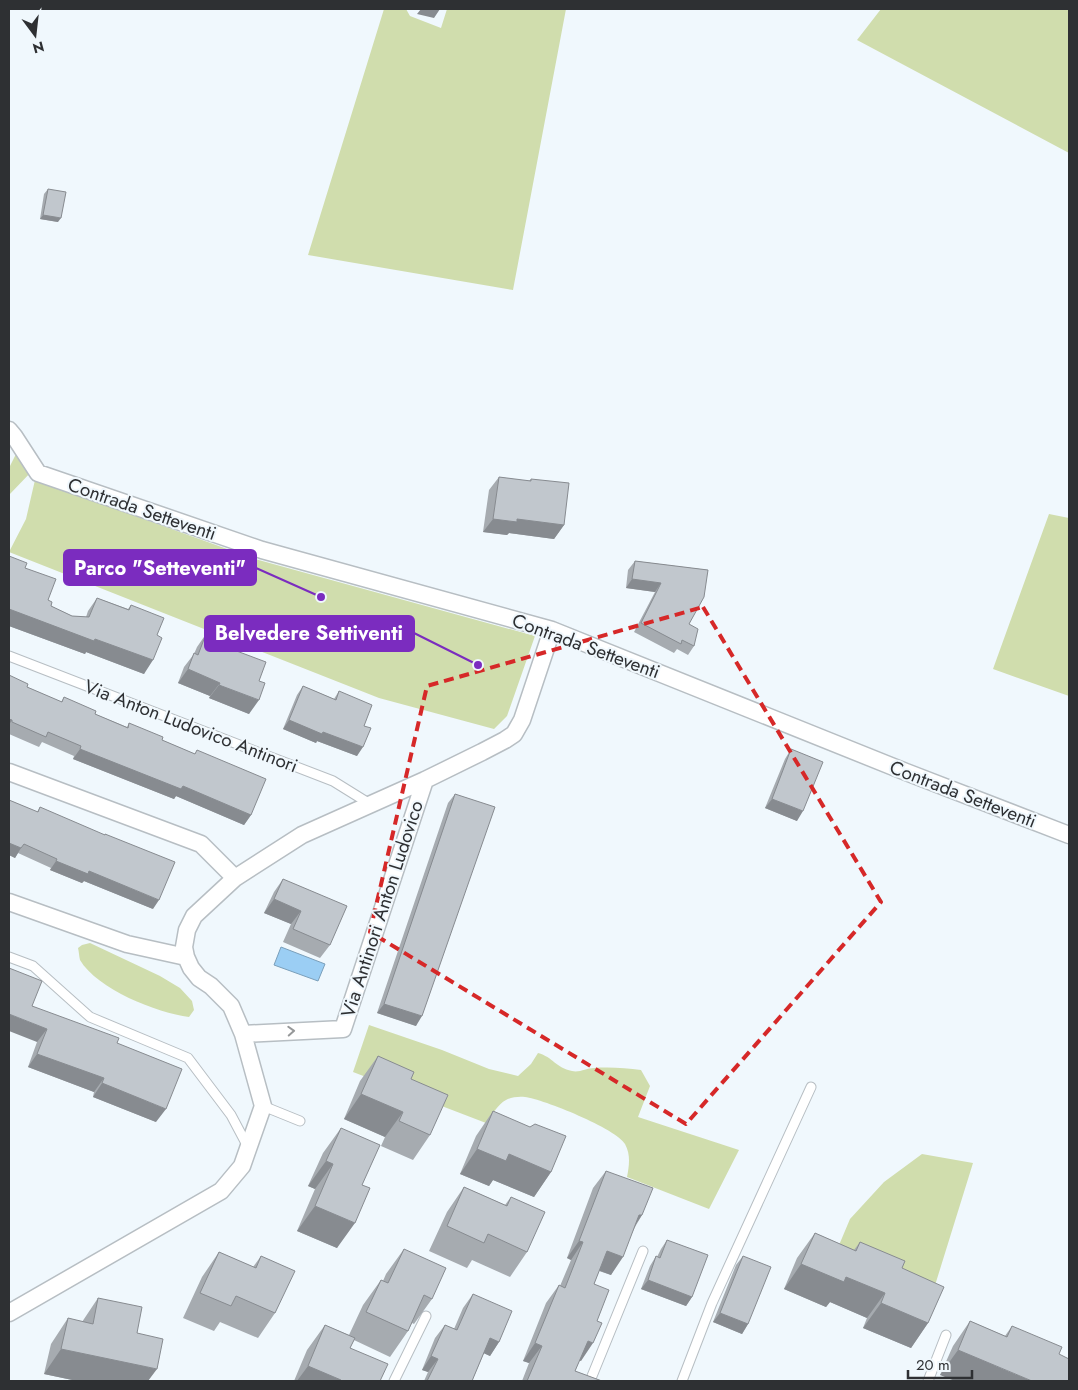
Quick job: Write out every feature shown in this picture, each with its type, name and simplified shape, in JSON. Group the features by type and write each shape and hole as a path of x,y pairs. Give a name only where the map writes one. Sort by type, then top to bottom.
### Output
{"street":[{"name":"Contrada Setteventi","path":"9,430 38,473 262,550 552,630 906,772 1069,835"},
{"path":"9,1312 221,1191 242,1166 263,1106 242,1034 231,1006 211,986 199,978 191,968 186,957 184,947 187,930 194,916 236,878 302,835 425,780 514,734 522,720 552,630"},
{"path":"9,772 201,844 236,878"},
{"name":"Via Antinori Anton Ludovico","path":"242,1034 343,1029 425,780"},
{"path":"9,902 127,944 186,957"}],"lane":[{"name":"Via Anton Ludovico Antinori","path":"9,656 333,781 370,804"},
{"path":"9,957 33,966 90,1018 188,1058 231,1116 248,1147"},
{"path":"682,1381 712,1303 811,1088"},
{"path":"263,1106 300,1121"},
{"path":"590,1381 643,1251"},
{"path":"394,1381 426,1316"},
{"path":"928,1381 946,1336"}],"highlighted area":[{"path":"703,607 881,902 686,1124 370,932 427,686"}],"green space":[{"path":"384,9 406,9 410,16 441,28 447,9 566,9 513,290 308,255"},
{"path":"881,9 1069,9 1069,153 857,40"},
{"path":"19,448 33,470 9,495 9,468"},
{"path":"35,480 255,559 535,636 507,716 494,729 379,698 9,552 26,519"},
{"path":"1049,514 1069,518 1069,696 993,669"},
{"path":"90,943 160,976 180,988 192,1001 194,1010 189,1017 176,1015 129,998 100,981 88,971 80,960 78,948"},
{"path":"369,1025 442,1050 489,1069 518,1076 531,1064 538,1053 567,1070 580,1071 591,1068 618,1068 641,1070 650,1086 638,1117 739,1150 709,1209 627,1177 629,1156 625,1144 595,1123 562,1109 534,1099 513,1097 500,1104 486,1123 353,1072"},
{"path":"922,1154 973,1163 932,1295 834,1257 850,1219 884,1182"}],"water":[{"path":"281,947 325,964 318,981 274,965"}],"building":[{"path":"48,189 66,192 61,218 43,215"},
{"path":"499,477 569,483 564,525 517,519 517,522 493,519"},
{"path":"9,556 27,563 25,568 56,579 48,600 52,602 51,606 72,616 89,617 97,598 129,610 131,605 164,618 157,635 162,638 153,660 95,639 94,641 9,609"},
{"path":"635,561 708,570 704,597 689,624 698,629 694,646 682,640 681,644 641,623 661,583 632,579"},
{"path":"206,634 236,645 234,650 266,662 259,681 265,683 259,700 219,685 220,683 188,669 194,653 198,655"},
{"path":"9,675 28,684 27,687 62,702 64,697 96,711 95,714 128,728 129,723 163,737 162,740 195,754 197,750 266,779 251,815 183,786 181,789 80,749 81,746 48,732 46,737 12,722 9,719"},
{"path":"303,686 336,700 339,691 372,705 364,726 371,728 363,747 323,732 322,734 289,720"},
{"path":"791,749 823,762 803,811 772,799"},
{"path":"455,794 495,807 422,1016 384,1004"},
{"path":"9,800 38,812 40,807 175,862 159,900 89,871 88,874 56,861 57,859 24,844 21,848 9,843"},
{"path":"283,879 347,906 330,945 293,929 301,911 274,899"},
{"path":"9,968 42,981 32,1006 119,1038 117,1043 182,1069 166,1109 102,1083 104,1078 37,1054 47,1029 9,1014"},
{"path":"378,1056 414,1072 411,1079 448,1095 430,1135 399,1121 403,1112 361,1094"},
{"path":"493,1111 530,1127 535,1124 566,1136 551,1172 509,1154 506,1161 477,1149"},
{"path":"341,1128 380,1145 362,1185 370,1188 355,1223 315,1206 333,1164 326,1161"},
{"path":"606,1171 653,1188 642,1215 639,1215 623,1257 607,1251 594,1284 609,1290 597,1321 602,1323 593,1343 588,1341 575,1371 602,1381 527,1381 542,1346 535,1343 559,1285 565,1288 583,1242 579,1241"},
{"path":"464,1187 507,1206 511,1197 545,1212 527,1252 488,1234 484,1243 447,1226"},
{"path":"815,1233 856,1251 860,1242 905,1261 902,1268 944,1287 928,1323 881,1303 885,1293 846,1277 844,1282 801,1264"},
{"path":"667,1240 708,1255 692,1297 648,1280 656,1256 660,1258"},
{"path":"404,1249 446,1268 432,1299 424,1295 408,1331 366,1312 381,1280 388,1283"},
{"path":"219,1252 256,1268 261,1256 295,1271 275,1313 236,1296 231,1306 200,1293"},
{"path":"743,1256 771,1267 748,1324 720,1313"},
{"path":"473,1294 512,1311 499,1342 490,1338 472,1381 427,1381 438,1359 431,1356 445,1325 457,1330"},
{"path":"98,1298 142,1307 137,1333 163,1339 157,1369 61,1349 68,1318 93,1324"},
{"path":"970,1321 1007,1337 1012,1326 1062,1347 1059,1354 1069,1359 1069,1381 1032,1381 958,1350"},
{"path":"325,1325 355,1338 350,1348 388,1364 380,1381 340,1381 308,1366"}],"place":[{"name":"Parco \"Setteventi\"","path":"321,597"},
{"name":"Belvedere Settiventi","path":"478,665"}]}
